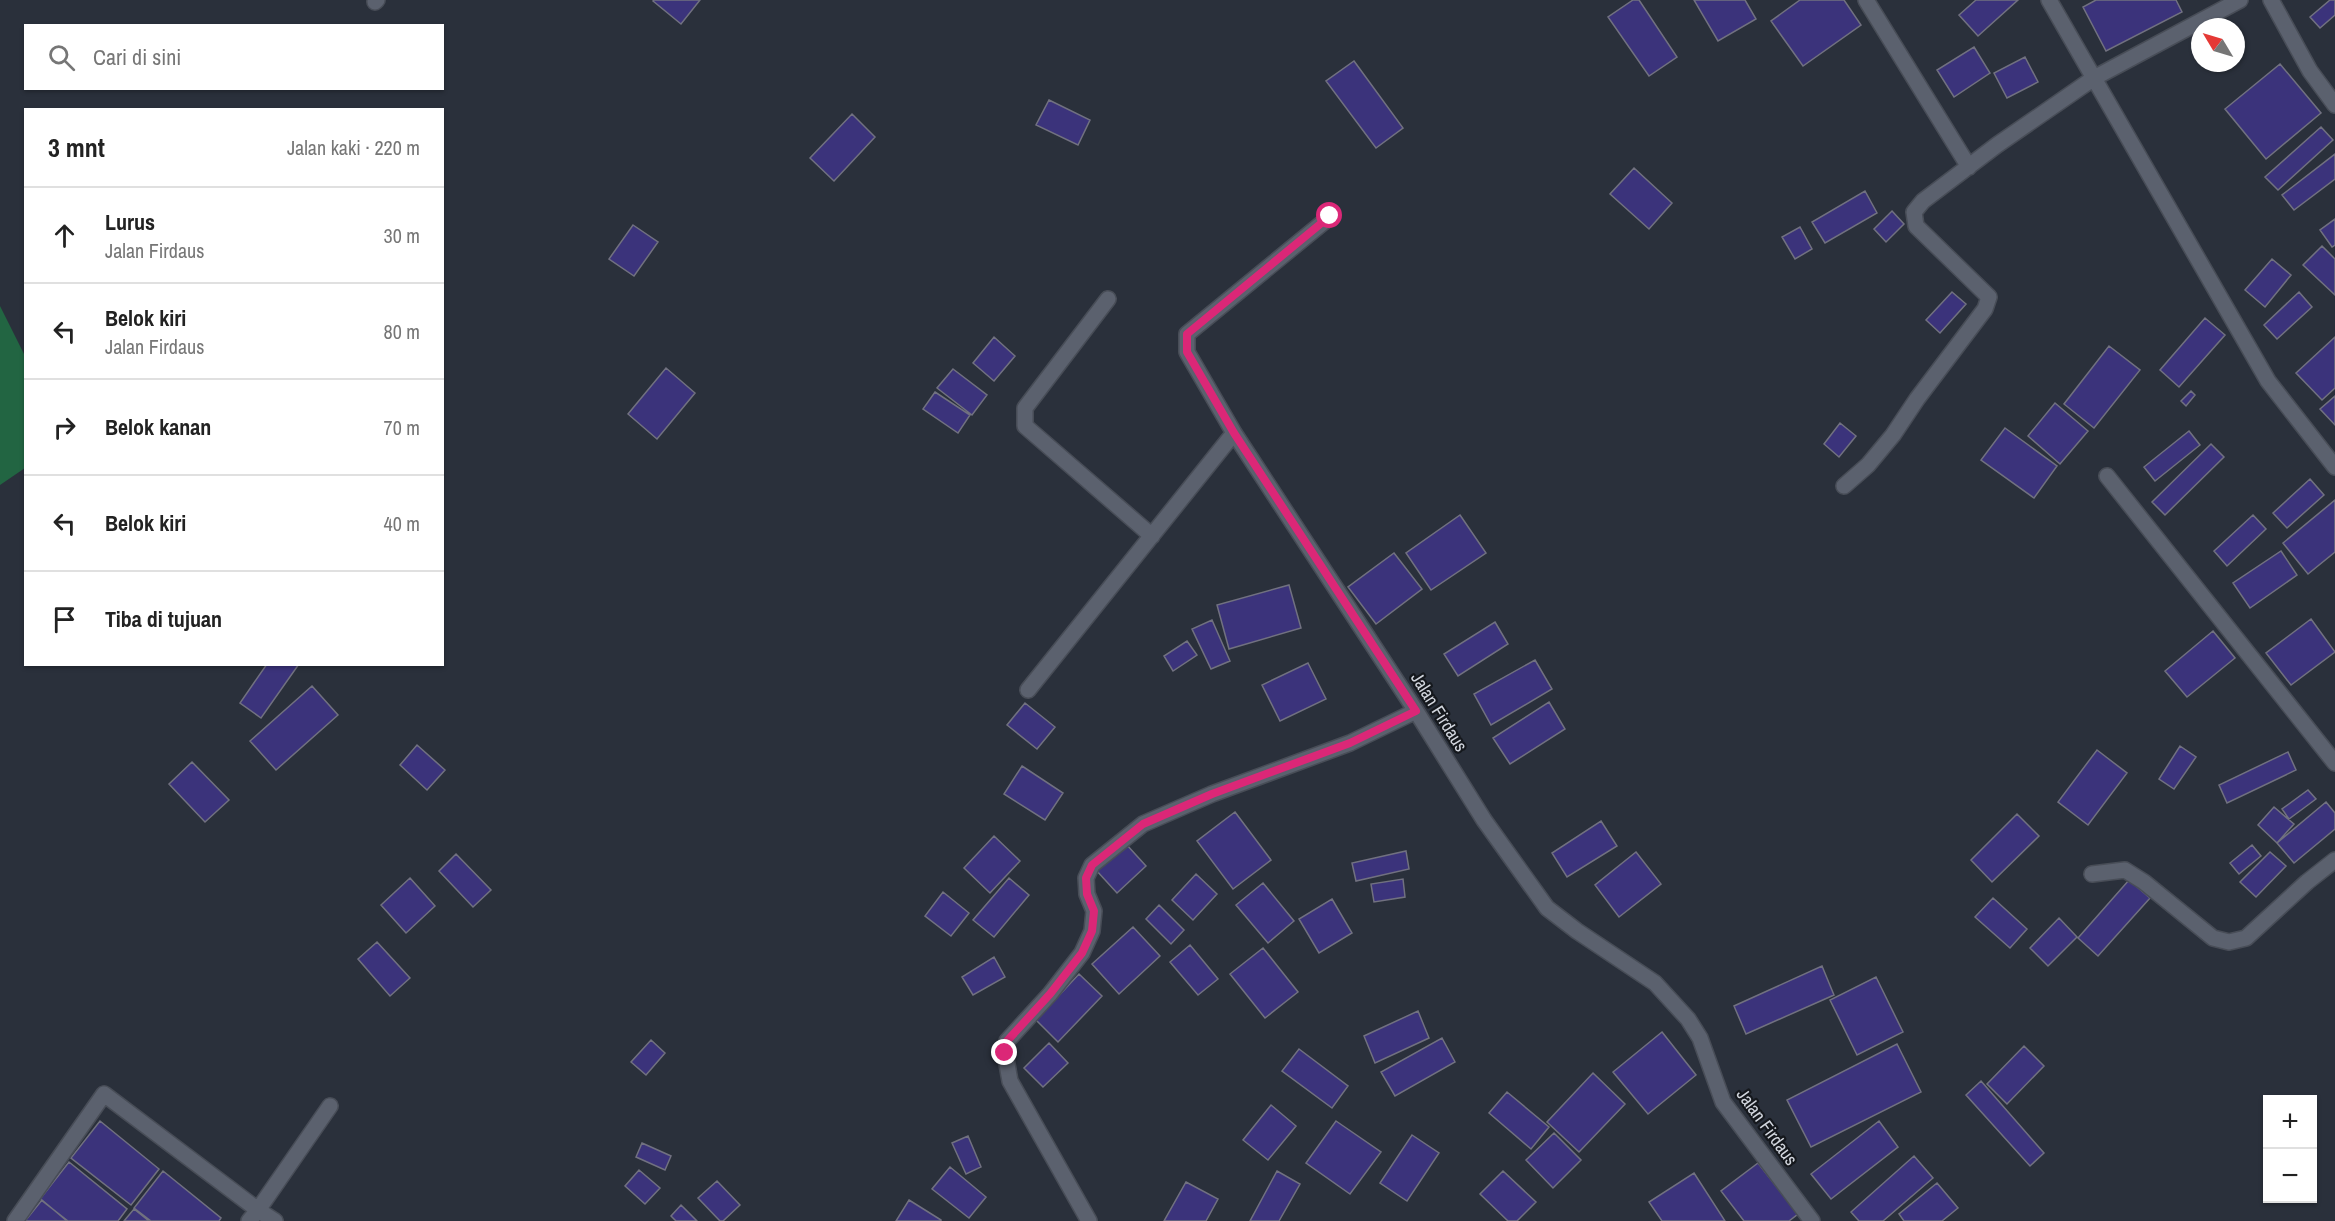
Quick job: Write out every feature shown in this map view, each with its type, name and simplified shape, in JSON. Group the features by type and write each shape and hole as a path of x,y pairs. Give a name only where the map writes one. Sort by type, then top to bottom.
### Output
{"street":[{"path":"1866,0 1969,167"},
{"path":"2049,0 2268,381 2335,467"},
{"path":"1844,486 1868,465 1893,435 1917,399 1985,309 1989,297 1916,226 1914,212 1923,201 1997,145 2094,78 2240,0"},
{"path":"2271,0 2310,71 2335,105"},
{"name":"Jalan Firdaus","path":"1330,216 1187,334 1187,352 1234,433 1416,711 1484,820 1548,908 1577,931 1655,983 1688,1019 1700,1038 1723,1102 1812,1221"},
{"path":"1108,299 1025,408 1025,426 1152,537"},
{"path":"1029,690 1234,433"},
{"path":"2108,476 2335,763"},
{"path":"1083,1218 1010,1081 1005,1053 1007,1041 1082,953 1092,931 1094,911 1087,894 1086,878 1092,865 1143,824 1212,794 1350,743 1416,711"},
{"path":"2092,874 2125,870 2144,882 2212,938 2229,942 2246,938 2307,882 2335,860"},
{"path":"15,1221 104,1094 253,1215 275,1221"},
{"path":"253,1215 330,1106"}],"green space":[{"path":"0,306 24,354 24,469 0,485"}],"building":[{"path":"654,0 700,0 681,24"},
{"path":"1633,0 1639,0 1677,57 1649,76 1608,17"},
{"path":"1694,0 1745,0 1756,19 1718,41"},
{"path":"1800,0 1844,0 1861,25 1803,66 1771,21"},
{"path":"1976,0 2018,0 1978,36 1959,15"},
{"path":"2096,0 2176,0 2182,12 2106,51 2083,7"},
{"path":"2330,0 2335,0 2335,15 2320,28 2310,17"},
{"path":"1974,47 1990,73 1954,97 1937,70"},
{"path":"2025,57 2038,82 2007,98 1994,73"},
{"path":"1354,61 1403,128 1376,148 1326,81"},
{"path":"2280,64 2321,113 2266,159 2225,109"},
{"path":"1049,100 1090,120 1078,145 1036,125"},
{"path":"852,114 875,137 834,181 810,158"},
{"path":"2321,127 2333,140 2278,190 2265,177"},
{"path":"2335,154 2335,179 2294,210 2282,195"},
{"path":"1634,168 1672,203 1649,229 1610,194"},
{"path":"1865,191 1877,213 1825,243 1812,222"},
{"path":"1892,211 1904,224 1886,242 1874,229"},
{"path":"2335,219 2335,245 2332,247 2320,230"},
{"path":"633,225 658,242 634,276 609,259"},
{"path":"1800,227 1812,249 1795,259 1782,237"},
{"path":"2322,246 2335,259 2335,295 2303,265"},
{"path":"2272,259 2291,275 2265,307 2245,290"},
{"path":"1952,292 1966,304 1940,333 1926,320"},
{"path":"2299,292 2312,307 2277,339 2264,325"},
{"path":"2205,318 2225,335 2179,387 2160,370"},
{"path":"994,337 1015,356 994,381 973,363"},
{"path":"2335,337 2335,388 2322,400 2296,373"},
{"path":"2109,346 2140,370 2094,428 2064,404"},
{"path":"666,368 695,393 657,439 628,414"},
{"path":"953,369 987,395 972,415 937,388"},
{"path":"2191,391 2195,395 2186,406 2181,401"},
{"path":"935,392 970,415 958,433 923,409"},
{"path":"2335,396 2335,425 2320,409"},
{"path":"2055,403 2088,431 2060,464 2028,436"},
{"path":"1840,423 1856,436 1839,457 1824,444"},
{"path":"2005,428 2057,466 2034,498 1981,460"},
{"path":"2189,431 2200,445 2155,481 2144,467"},
{"path":"2211,444 2224,457 2165,515 2152,502"},
{"path":"2310,479 2324,495 2287,528 2273,513"},
{"path":"2335,500 2335,552 2308,574 2283,543"},
{"path":"1460,515 1486,553 1431,590 1406,553"},
{"path":"2253,515 2266,529 2227,566 2214,551"},
{"path":"2281,551 2297,575 2250,608 2233,583"},
{"path":"1394,553 1422,589 1376,624 1348,587"},
{"path":"1289,585 1301,628 1229,649 1217,605"},
{"path":"2311,619 2335,652 2291,685 2266,653"},
{"path":"1212,620 1230,661 1211,669 1192,629"},
{"path":"1495,622 1508,644 1458,676 1444,654"},
{"path":"2213,631 2235,658 2187,697 2165,671"},
{"path":"1187,641 1197,655 1173,671 1164,656"},
{"path":"1535,660 1552,689 1491,725 1474,694"},
{"path":"1308,663 1326,699 1280,721 1262,685"},
{"path":"266,666 298,666 261,718 240,703"},
{"path":"312,686 338,715 276,770 250,741"},
{"path":"1549,702 1565,729 1510,764 1493,738"},
{"path":"1025,703 1055,727 1037,749 1007,725"},
{"path":"417,745 445,770 427,790 400,765"},
{"path":"2180,746 2196,757 2174,789 2159,779"},
{"path":"2097,750 2127,773 2088,825 2058,802"},
{"path":"2288,752 2296,770 2227,803 2219,785"},
{"path":"192,762 229,800 205,822 169,784"},
{"path":"1022,766 1063,793 1045,820 1004,794"},
{"path":"2308,790 2316,799 2289,819 2282,809"},
{"path":"2326,802 2335,813 2335,829 2294,863 2277,843"},
{"path":"2274,807 2294,824 2277,843 2258,825"},
{"path":"1235,812 1271,860 1233,889 1197,841"},
{"path":"2017,814 2039,836 1992,882 1971,860"},
{"path":"1601,821 1617,846 1567,877 1552,853"},
{"path":"994,836 1020,861 990,893 964,868"},
{"path":"1126,844 1146,866 1117,893 1096,870"},
{"path":"2252,845 2261,856 2239,874 2230,863"},
{"path":"1406,851 1409,869 1356,881 1352,863"},
{"path":"1636,852 1661,884 1619,917 1595,885"},
{"path":"2270,852 2286,866 2256,897 2240,882"},
{"path":"456,854 491,890 473,907 439,871"},
{"path":"1196,874 1217,894 1193,920 1172,900"},
{"path":"410,878 435,906 406,933 381,905"},
{"path":"1009,878 1029,895 994,937 973,920"},
{"path":"1403,879 1405,897 1374,902 1371,884"},
{"path":"2129,880 2150,898 2098,956 2078,938"},
{"path":"1263,883 1294,921 1268,943 1236,905"},
{"path":"943,892 969,913 951,936 925,916"},
{"path":"1993,898 2027,929 2010,948 1975,917"},
{"path":"1332,899 1352,933 1319,953 1299,919"},
{"path":"1159,905 1184,930 1171,944 1146,919"},
{"path":"2059,918 2077,937 2048,966 2030,948"},
{"path":"1133,927 1160,956 1119,994 1092,964"},
{"path":"377,942 410,978 390,996 358,959"},
{"path":"1190,945 1218,979 1198,995 1170,962"},
{"path":"1263,948 1298,992 1265,1018 1230,974"},
{"path":"994,957 1005,977 973,995 962,977"},
{"path":"1822,966 1834,995 1746,1034 1734,1006"},
{"path":"1079,974 1102,996 1058,1042 1036,1020"},
{"path":"1876,977 1903,1032 1857,1055 1830,1000"},
{"path":"1418,1011 1429,1038 1375,1063 1364,1036"},
{"path":"1662,1032 1696,1075 1648,1114 1613,1072"},
{"path":"1442,1038 1455,1062 1395,1096 1381,1072"},
{"path":"651,1040 665,1053 646,1075 631,1062"},
{"path":"1049,1043 1068,1063 1043,1087 1024,1068"},
{"path":"1897,1044 1921,1092 1811,1147 1787,1100"},
{"path":"2024,1046 2044,1066 2007,1104 1987,1084"},
{"path":"1299,1049 1348,1086 1332,1108 1282,1071"},
{"path":"1593,1073 1625,1104 1579,1152 1547,1122"},
{"path":"1981,1081 2044,1153 2030,1166 1966,1095"},
{"path":"1507,1092 1549,1127 1531,1149 1489,1113"},
{"path":"1271,1105 1296,1126 1268,1160 1243,1140"},
{"path":"100,1121 159,1169 131,1205 71,1158"},
{"path":"1336,1121 1381,1152 1350,1194 1306,1163"},
{"path":"1879,1121 1898,1147 1831,1199 1811,1174"},
{"path":"1554,1133 1581,1160 1553,1188 1526,1160"},
{"path":"1412,1135 1439,1153 1407,1201 1380,1183"},
{"path":"968,1136 981,1167 966,1174 952,1143"},
{"path":"642,1143 671,1156 665,1170 636,1157"},
{"path":"1914,1156 1933,1178 1883,1221 1859,1221 1851,1212"},
{"path":"69,1162 127,1209 118,1221 68,1221 40,1199"},
{"path":"1758,1163 1798,1214 1789,1221 1744,1221 1721,1191"},
{"path":"950,1167 986,1197 969,1218 932,1189"},
{"path":"639,1170 660,1188 645,1204 625,1186"},
{"path":"163,1171 221,1218 219,1221 151,1221 134,1208"},
{"path":"1277,1171 1300,1184 1279,1221 1250,1221"},
{"path":"1503,1171 1536,1202 1517,1221 1508,1221 1480,1194"},
{"path":"1694,1173 1725,1221 1662,1221 1649,1202"},
{"path":"717,1181 740,1205 723,1221 720,1221 698,1198"},
{"path":"1186,1182 1218,1199 1206,1221 1164,1221"},
{"path":"1937,1183 1958,1208 1942,1221 1904,1221 1899,1214"},
{"path":"42,1200 67,1221 25,1221"},
{"path":"909,1200 941,1220 941,1221 896,1221"},
{"path":"681,1205 697,1221 676,1221 671,1216"},
{"path":"134,1209 149,1221 124,1221"}],"route":[{"path":"1005,1053 1007,1041 1050,994 1082,953 1092,931 1094,911 1087,894 1086,878 1092,865 1143,824 1212,794 1350,743 1416,711 1234,433 1187,352 1187,334 1330,216"}]}
